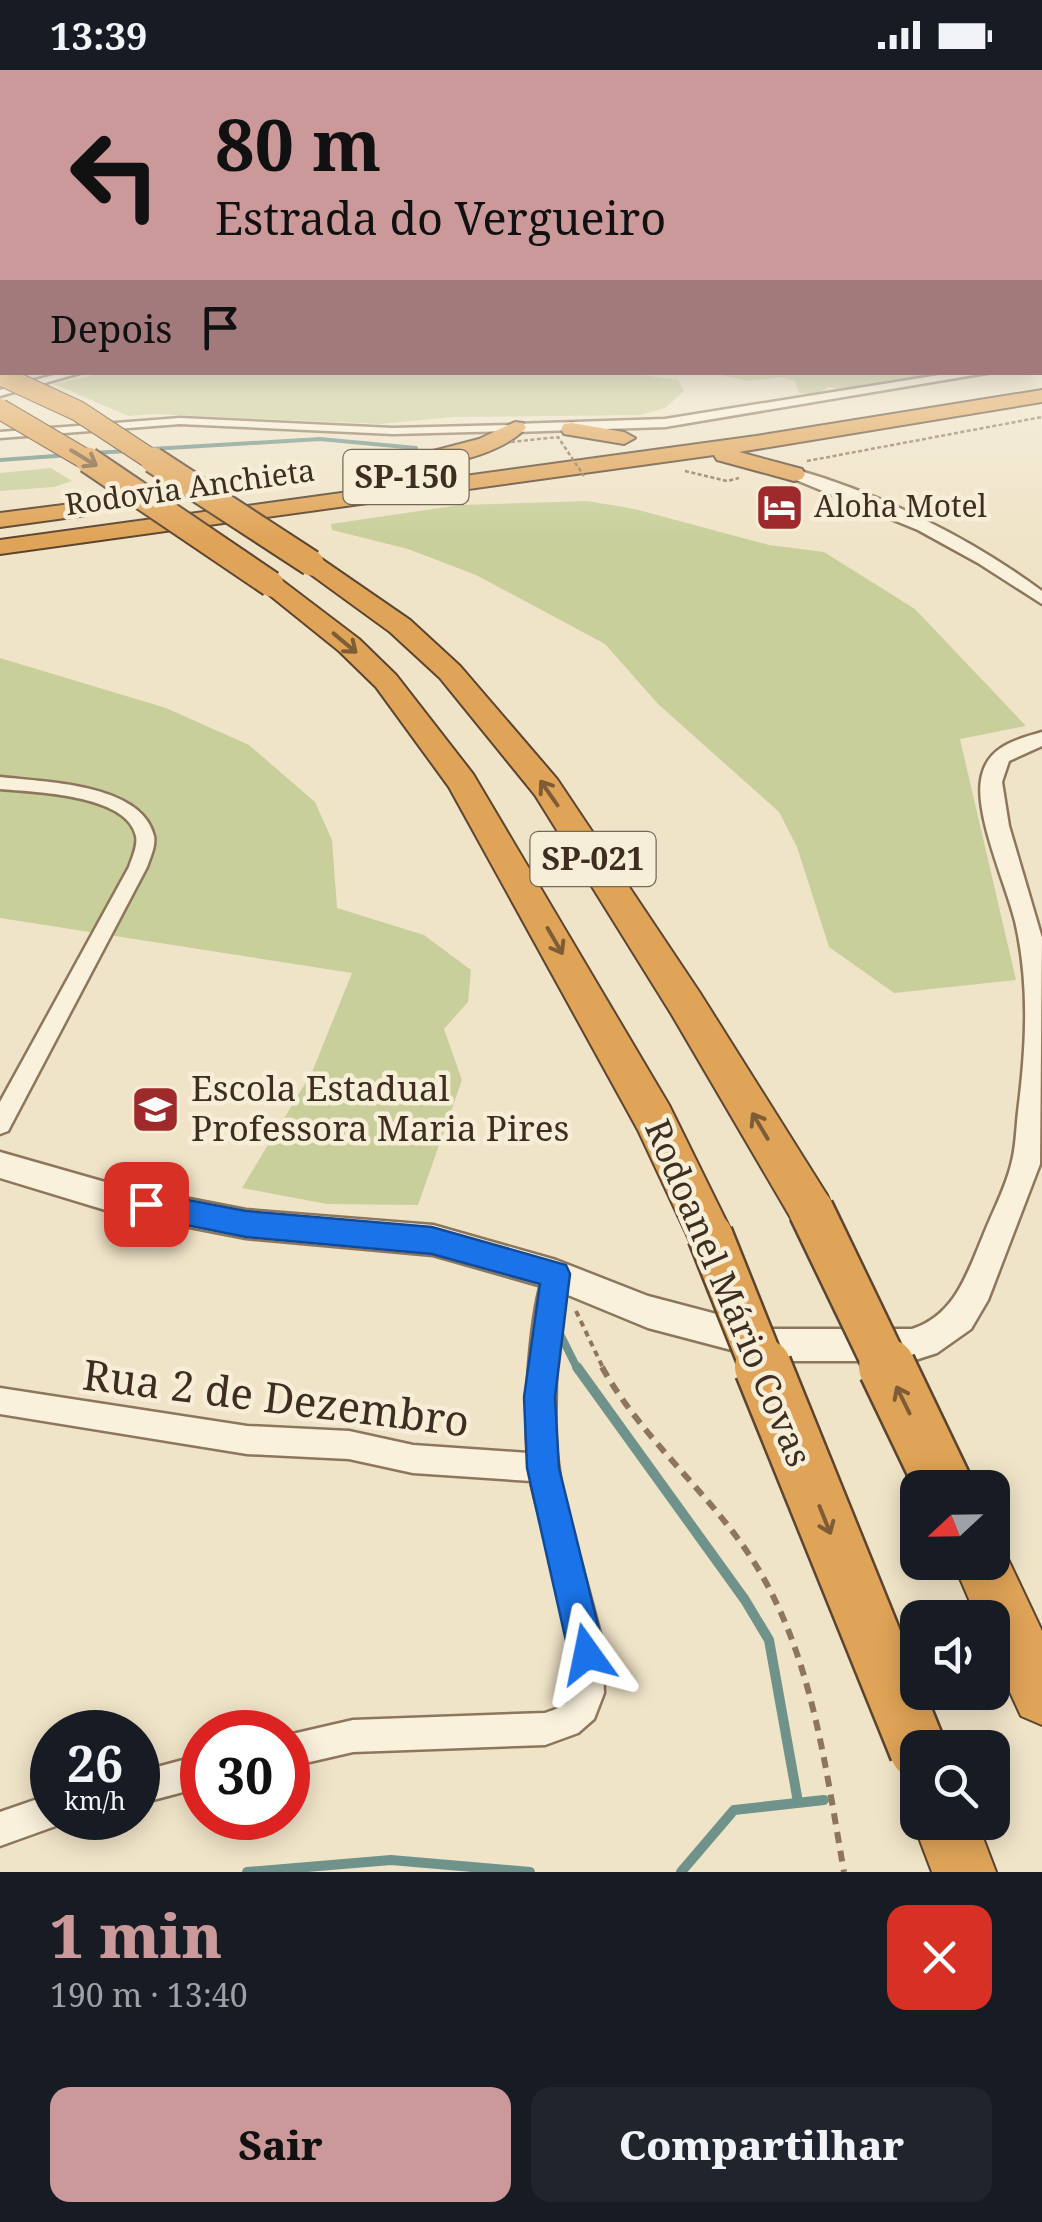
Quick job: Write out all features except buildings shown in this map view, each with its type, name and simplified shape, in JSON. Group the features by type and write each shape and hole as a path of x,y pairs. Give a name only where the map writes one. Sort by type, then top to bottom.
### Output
{"highway":[{"name":"SP-021","path":"0,375 78,411 312,563 400,626 450,672 546,788 686,1004 810,1210 936,1470"},
{"name":"Rodovia Anchieta","path":"515,428 508,436 474,448 385,469 897,402 1037,375"},
{"name":"Rodovia Anchieta","path":"0,546 619,441 684,462 810,428 1042,383"},
{"name":"Rodovia Anchieta","path":"0,531 1042,396"},
{"name":"Rodoanel Mário Covas","path":"0,409 110,474 271,584 349,645 386,680 462,782 654,1118 710,1235 910,1730"},
{"path":"572,428 619,441 810,428"},
{"path":"794,474 776,459 776,452 810,428"},
{"path":"684,462 735,457 794,474"},
{"name":"Rodovia Anchieta","path":"0,520 240,488"},
{"path":"988,1580 1042,1695"},
{"path":"952,1840 964,1872"}],"street":[{"path":"0,393 67,375"},
{"path":"619,441 970,375"},
{"path":"0,436 180,421 393,431 572,428"},
{"path":"794,474 952,538 1042,598"},
{"path":"0,1165 112,1198 246,1224 432,1240 563,1278 648,1312 773,1344 912,1345 937,1337 960,1318 977,1289 1026,1164 1040,1045 1036,972 1027,922 998,826 991,782 1000,757 1042,739"},
{"path":"0,783 93,796 126,808 140,822 146,840 138,866 0,1124"},
{"path":"310,1745 353,1736 544,1730 579,1714 588,1694 587,1654 543,1468 540,1397 563,1278"},
{"name":"Rua 2 de Dezembro","path":"0,1401 188,1433 348,1445 414,1459 543,1468"},
{"path":"0,1829 30,1819"}],"path":[{"path":"684,462 726,480 759,473 788,480 794,474 791,466 796,464 1042,417"},
{"path":"549,437 510,443 558,437 584,476"},
{"path":"563,1278 586,1342 606,1378 645,1433 752,1559 784,1617 808,1689 844,1872"}],"green space":[{"path":"94,375 641,375 678,380 684,391 665,408 640,415 453,417 381,424 128,416 54,384"},
{"path":"721,375 947,375 858,390 829,387 816,394 799,393 795,381 782,377 749,381"},
{"path":"51,468 72,481 54,487 0,491 0,473"},
{"path":"587,501 635,509 769,545 824,552 915,609 1026,726 960,739 1016,980 894,993 829,947 797,847 779,812 658,704 605,644 476,575 408,549 332,530 331,524 460,505"},
{"path":"0,658 166,708 249,745 315,802 332,840 337,908 424,935 471,970 468,1002 444,1029 462,1080 418,1205 327,1204 242,1188 312,1072 352,973 0,918"}],"waterway":[{"path":"151,449 320,439 416,448"},
{"path":"91,453 128,451"},
{"path":"0,460 69,455"},
{"path":"560,1334 578,1370"},
{"path":"577,1367 745,1600 769,1640 798,1802"},
{"path":"681,1872 734,1810 824,1800"},
{"path":"247,1872 391,1860 530,1872"}],"place":[{"name":"Aloha Motel","path":"779,507"},
{"name":"Escola Estadual Professora Maria Pires","path":"156,1109"}],"route":[{"path":"146,1204 246,1224 432,1240 556,1274 540,1397 543,1468 587,1654"}]}
